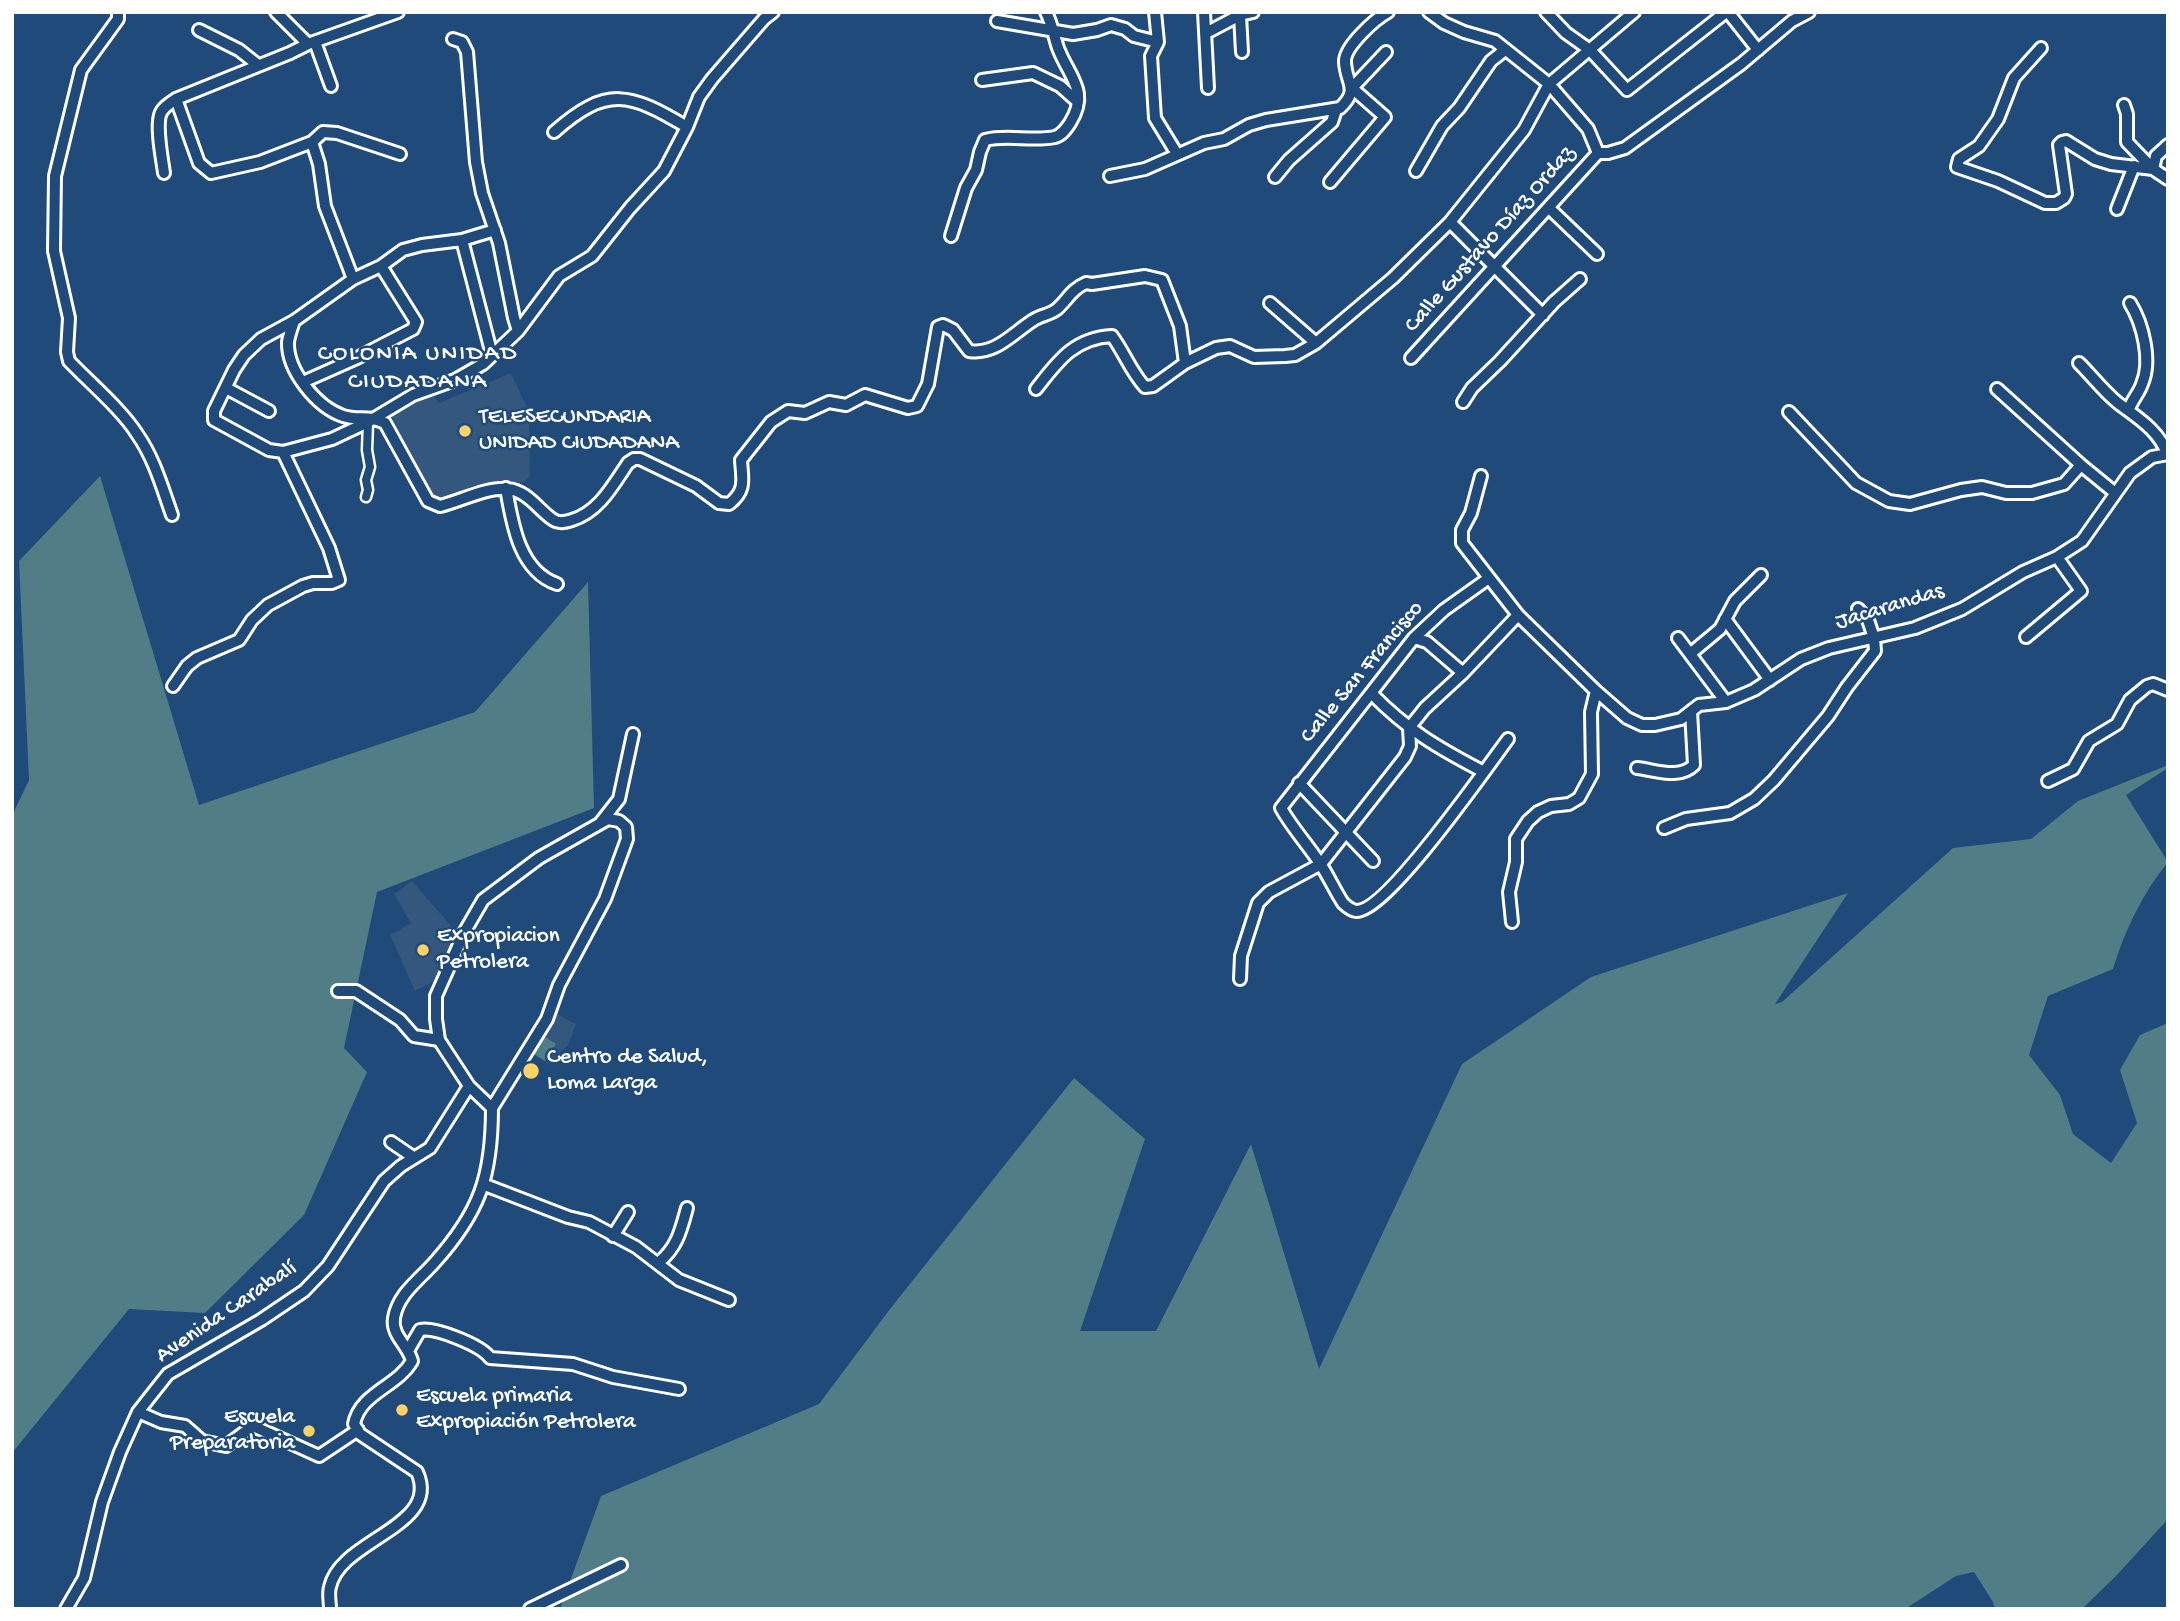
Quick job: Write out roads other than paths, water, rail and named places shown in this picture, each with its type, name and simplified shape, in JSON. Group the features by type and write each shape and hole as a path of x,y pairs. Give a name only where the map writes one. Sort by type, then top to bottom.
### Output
{"street":[{"path":"118,12 118,19 81,70 55,176 54,251 69,318 69,361 137,433 150,456 172,515"},
{"path":"276,12 311,43 331,86"},
{"path":"164,173 160,115 166,106 176,99 311,43 398,12"},
{"path":"495,230 462,240 403,250 381,266 352,279 295,321 243,351 214,411 214,420 269,450 283,452 332,439 372,420 413,395 455,380 483,364 518,331 559,276 592,256 629,208 664,171 699,97 764,19 773,12"},
{"path":"951,236 985,140 998,137 1057,136 1066,130 1075,115 1078,88 1058,47 1046,12"},
{"path":"1155,12 1158,42 1151,56 1155,118 1177,154"},
{"path":"1204,12 1208,88"},
{"path":"1206,33 1240,15 1254,12"},
{"path":"1429,12 1444,23 1464,32 1495,41 1549,84 1588,129 1598,153"},
{"path":"1546,12 1566,33 1590,50 1627,90 1727,12 1758,50"},
{"path":"1036,389 1057,363 1088,340 1098,337 1112,336 1145,387 1153,386 1185,363 1216,348 1230,346 1254,356 1285,356 1295,355 1316,343 1393,278 1450,222 1524,130 1549,84 1634,12"},
{"name":"Calle Gustavo Díaz Ordaz","path":"1411,358 1598,153 1625,148 1809,12"},
{"path":"1330,182 1385,117 1352,88 1344,61 1348,48 1384,13"},
{"path":"1240,15 1242,52"},
{"path":"997,21 1073,34 1111,25 1125,29 1133,36 1158,42"},
{"path":"199,30 239,50 258,65"},
{"path":"453,39 462,42 467,52 476,162 482,193 499,243 518,331"},
{"path":"2041,48 2014,79 1992,128 1979,146 1959,159 1957,167 1998,181 2045,202 2056,203 2066,194 2059,155 2059,145 2062,142 2066,141 2095,159 2110,164 2153,169"},
{"path":"1416,171 1442,126 1459,108 1491,61 1505,50"},
{"path":"1111,176 1145,169 1266,120 1336,110 1347,101 1352,88 1386,52"},
{"path":"982,80 1033,73 1060,86 1078,102"},
{"path":"554,132 573,115 608,98 650,105 687,127"},
{"path":"176,99 199,163 211,173 260,162 313,142 323,132 337,132 400,154"},
{"path":"2124,105 2127,114 2127,142 2153,169 2168,179"},
{"path":"1275,177 1289,160 1332,122 1336,110"},
{"path":"313,142 325,206 352,279"},
{"path":"2153,169 2156,156 2168,145"},
{"path":"2117,209 2134,166"},
{"path":"1549,208 1597,254"},
{"path":"1450,222 1543,315"},
{"path":"462,240 492,355"},
{"path":"303,382 413,329 416,323 381,266"},
{"path":"295,321 288,342 290,358 318,403 346,417 385,424 428,500 440,506 506,488 528,498 554,521 564,522 590,512 599,504 628,463 634,459 640,459 696,486 719,503 729,504 739,495 744,478 741,460 771,422 788,411 805,413 828,402 846,405 865,395 908,408 917,406 928,384 938,327 943,325 953,330 969,351 978,353 996,347 1032,321 1055,311 1068,295 1086,283 1145,276 1162,280 1180,326 1185,363"},
{"path":"1463,402 1472,388 1554,302 1580,279"},
{"path":"1270,303 1316,343"},
{"path":"2129,409 2143,384 2146,366 2141,326 2130,303"},
{"path":"2079,363 2119,404 2129,409 2158,437 2167,454"},
{"path":"226,388 269,411"},
{"path":"1997,389 2081,466 2115,492"},
{"path":"1790,411 1856,483 1889,501 1910,504 1982,486 2006,493 2032,493 2064,484 2081,466"},
{"path":"366,497 366,480 370,467 367,450 372,420"},
{"path":"173,686 187,666 198,658 239,640 252,620 268,605 303,586 339,580 329,548 283,452"},
{"name":"Jacarandas","path":"1596,691 1628,718 1642,725 1655,725 1681,719 1699,705 1726,702 1754,690 1801,659 1829,648 1915,628 1962,609 2023,572 2057,557 2082,541 2115,492 2140,464 2152,457 2167,454"},
{"path":"1481,476 1471,513 1460,538 1518,615 1596,691 1591,712 1592,774 1579,798 1569,804 1538,811 1516,839 1516,862 1509,892 1511,922"},
{"path":"506,488 510,512 529,564 544,579 557,584"},
{"path":"2026,637 2081,591 2057,557"},
{"path":"1690,654 1720,629 1735,601 1761,575"},
{"name":"Calle San Francisco","path":"1321,864 1281,808 1414,638 1444,610 1489,578"},
{"path":"1664,828 1686,819 1730,813 1754,799 1774,780 1828,716 1875,651 1868,620 1858,609"},
{"path":"1240,979 1241,956 1258,903 1269,892 1321,864 1405,757 1409,746 1409,729 1425,708 1463,673 1518,615"},
{"path":"1725,619 1770,680"},
{"path":"1414,638 1427,642 1463,673"},
{"path":"1678,638 1726,702"},
{"path":"2048,781 2073,769 2089,741 2117,724 2130,700 2147,686 2153,684 2168,690"},
{"path":"1371,692 1409,729 1484,772"},
{"path":"1637,768 1670,774 1690,770 1694,765 1691,711"},
{"path":"599,824 619,799 633,734"},
{"path":"1321,864 1344,905 1354,911 1364,909 1385,894 1404,875 1508,739"},
{"path":"1299,783 1373,861"},
{"path":"330,1609 330,1587 337,1573 366,1544 415,1510 421,1492 421,1481 417,1472 360,1434 354,1424 356,1414 370,1397 406,1372 412,1361 409,1349 394,1330 398,1306 405,1293 435,1262 475,1208 485,1185 492,1133 492,1108 547,1019 559,985 605,899 627,839 626,827 619,821 608,819 539,858 483,900 465,931 436,996 439,1040 469,1086 492,1108"},
{"path":"338,991 356,990 400,1020 414,1036 439,1040"},
{"name":"Avenida Carabalí","path":"66,1609 84,1578 102,1502 138,1412 168,1374 261,1320 304,1291 328,1265 384,1181 413,1157 430,1148 469,1086"},
{"path":"391,1142 413,1157"},
{"path":"485,1185 568,1217 589,1222 636,1247 679,1280 729,1300"},
{"path":"659,1263 677,1243 687,1208"},
{"path":"613,1236 628,1212"},
{"path":"409,1349 420,1330 428,1329 471,1343 485,1350 490,1358 573,1364 613,1377 679,1389"},
{"path":"138,1412 161,1422 185,1426 202,1440 226,1446 253,1426 319,1455 358,1430"},
{"path":"530,1609 621,1565"}],"place":[{"name":"TELESECUNDARIA UNIDAD CIUDADANA","path":"465,431"},
{"name":"Expropiacion Petrolera","path":"423,950"},
{"name":"Centro de Salud, Loma Larga","path":"531,1071"},
{"name":"Escuela primaria Expropiación Petrolera","path":"402,1410"},
{"name":"Escuela Preparatoria","path":"309,1431"}],"district":[{"name":"COLONIA UNIDAD CIUDADANA","path":"418,369"}]}
